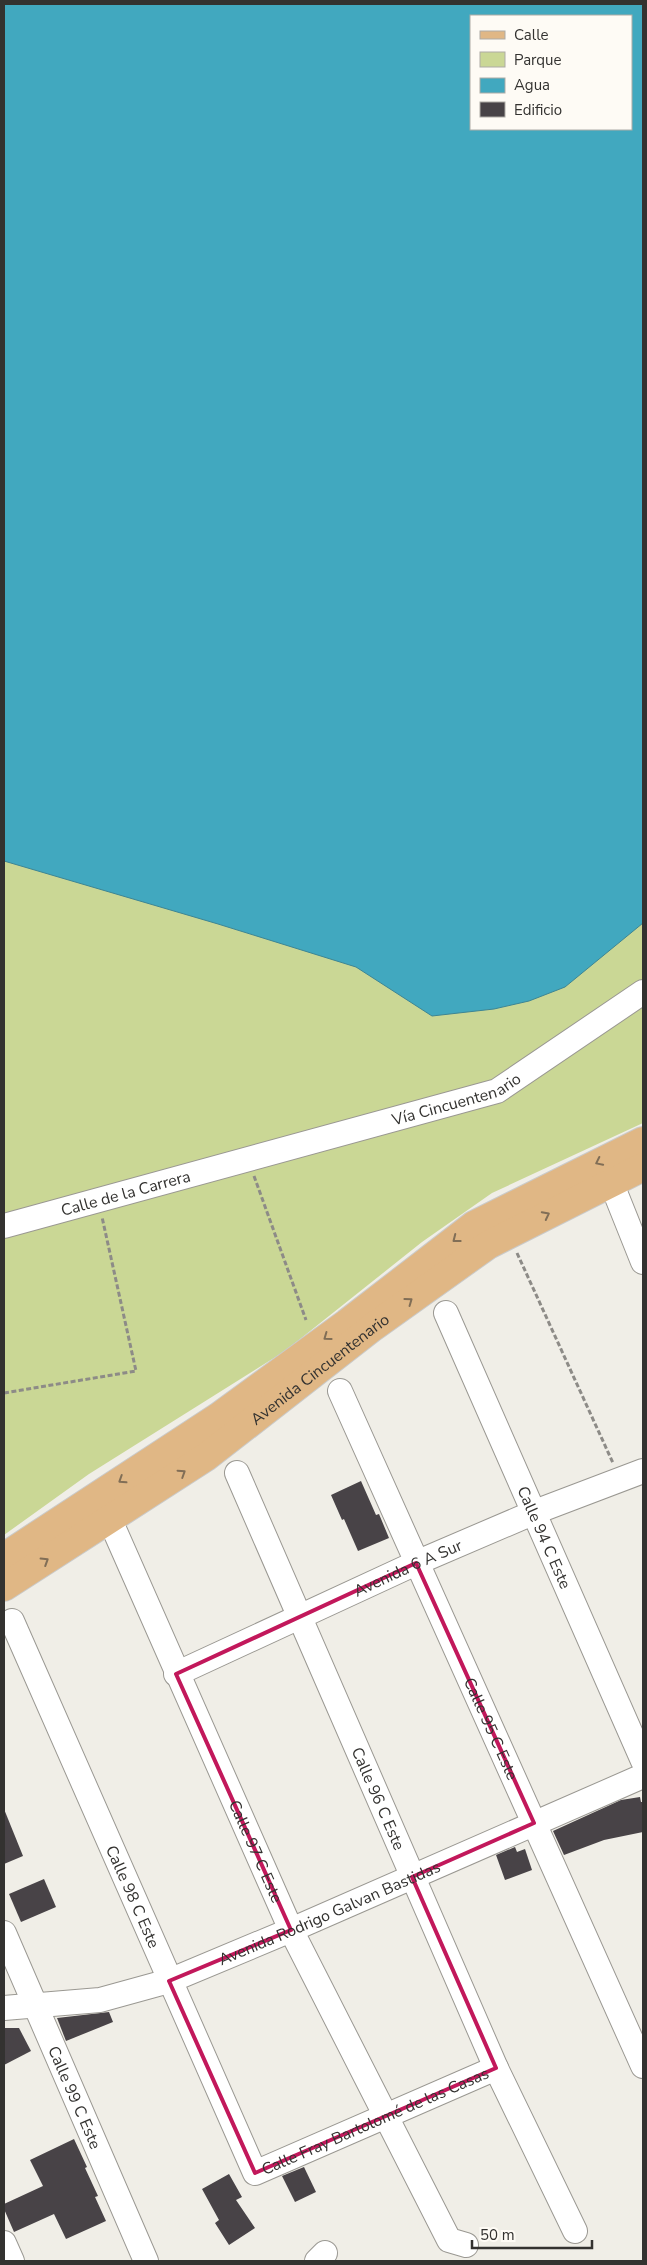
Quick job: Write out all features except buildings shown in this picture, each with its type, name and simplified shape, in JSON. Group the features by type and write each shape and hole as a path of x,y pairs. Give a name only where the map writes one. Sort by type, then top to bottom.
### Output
{"main road":[{"name":"Avenida Cincuentenario","path":"4,1557 218,1417 347,1323 474,1225 643,1141"},
{"name":"Avenida Cincuentenario","path":"4,1586 206,1457 373,1327 488,1245 643,1167"}],"street":[{"name":"Vía Cincuentenario","path":"248,1159 497,1091 585,1034 643,992"},
{"name":"Calle de la Carrera","path":"4,1226 248,1159"},
{"path":"611,1182 643,1262"},
{"name":"Calle 94 C Este","path":"446,1314 535,1512 643,1761"},
{"name":"Calle 95 C Este","path":"340,1391 643,2066"},
{"name":"Avenida 6 A Sur","path":"176,1674 416,1563 535,1512 643,1471"},
{"name":"Calle 96 C Este","path":"236,1473 301,1617 496,2068 575,2231"},
{"name":"Calle 97 C Este","path":"110,1520 176,1674 291,1930 449,2240 466,2245"},
{"name":"Calle 98 C Este","path":"12,1621 255,2173"},
{"name":"Avenida Rodrigo Galvan Bastidas","path":"4,2008 100,2000 169,1981 291,1930 643,1776"},
{"name":"Calle 99 C Este","path":"4,1933 146,2261"},
{"name":"Calle Fray Bartolomé de las Casas","path":"255,2173 384,2115 496,2068"},
{"path":"4,2243 12,2261"}],"path":[{"path":"248,1159 306,1320"},
{"path":"4,1392 136,1371 99,1201"},
{"path":"524,1269 620,1480"}],"highlighted area":[{"path":"416,1563 534,1823 412,1877 496,2068 255,2173 169,1981 291,1930 176,1674"}],"green space":[{"path":"4,4 643,4 643,1123 492,1193 422,1242 285,1351 89,1474 4,1535"}],"water":[{"path":"4,4 643,4 643,923 565,987 529,1001 494,1009 432,1016 356,967 4,861"}]}
